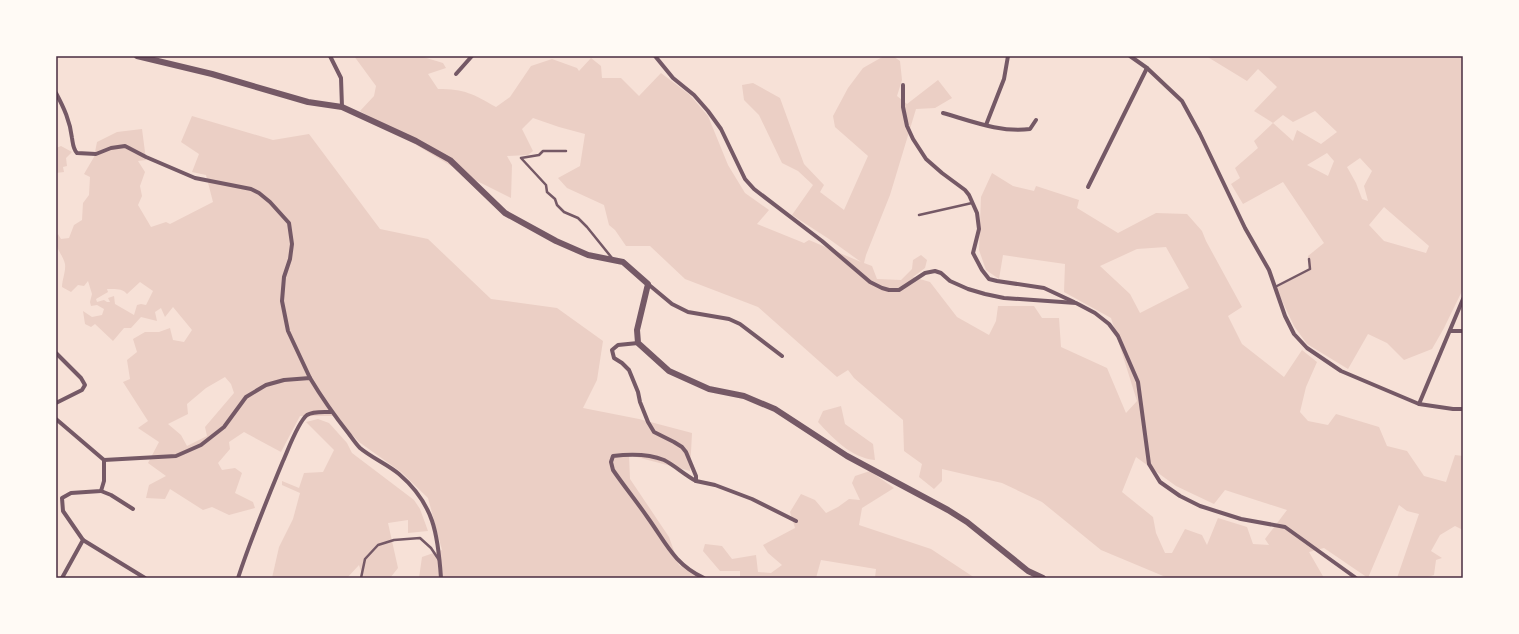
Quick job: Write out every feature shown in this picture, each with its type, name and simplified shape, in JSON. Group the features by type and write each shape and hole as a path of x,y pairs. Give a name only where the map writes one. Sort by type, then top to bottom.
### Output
{"street":[{"path":"137,56 212,74 308,102 342,107 416,141 450,160 505,213 556,241 588,255 623,262 672,304 688,312 729,319 740,324 782,356"},
{"path":"330,56 341,78 342,107"},
{"path":"456,74 472,56"},
{"path":"655,56 673,78 694,95 708,111 721,129 745,179 754,189 876,285 890,290 900,290 925,273 935,271 941,273 950,281 968,289 991,295 1004,298 1076,304"},
{"path":"986,125 1004,79 1008,56"},
{"path":"1130,56 1147,68 1182,102 1200,134 1245,228 1269,270 1285,316 1294,334 1307,348 1341,371 1419,404 1453,409 1463,408"},
{"path":"1088,187 1147,68"},
{"path":"903,85 903,107 907,126 919,149 926,159 936,168 965,190 977,213 978,229 973,253 982,270 989,279 1044,288 1095,313 1109,324 1118,336 1138,382 1149,464 1160,482 1180,496 1200,506 1241,519 1285,527 1356,578"},
{"path":"56,93 66,112 71,127 74,149 77,153 96,154 111,148 125,146 146,157 195,178 250,189 259,193 270,202 289,223 292,244 290,259 284,277 282,301 288,331 310,378 331,412 360,447 398,473 420,497 428,509 436,534 441,578"},
{"path":"943,112 986,125 1021,130 1030,130 1036,120"},
{"path":"648,284 637,330 638,343 669,371 709,389 744,396 775,409 847,456 948,510 967,522 1028,571 1043,578"},
{"path":"1419,404 1463,299"},
{"path":"1450,331 1463,331"},
{"path":"638,343 618,345 612,350 614,358 629,370 648,422 654,432 682,447 686,452 696,476 696,481"},
{"path":"56,353 85,384 82,390 56,403"},
{"path":"56,419 104,460 176,456 201,445 224,427 246,397 266,386 284,380 310,378"},
{"path":"238,578 252,536 294,434 308,414 313,412 331,412"},
{"path":"704,578 693,573 680,563 669,550 649,519 613,470 611,462 613,456 654,457 669,464 696,481 715,485 752,499 796,520"},
{"path":"101,491 104,481 104,460"},
{"path":"133,509 111,495 101,491 71,494 62,498 63,511 83,540 145,578"},
{"path":"62,578 83,540"}],"lane":[{"path":"566,151 543,151 539,155 521,158 546,185 547,192 555,199 557,205 564,212 578,218 587,226 613,260"},
{"path":"919,215 972,203"},
{"path":"1275,287 1310,269 1309,259"},
{"path":"361,578 365,559 378,545 394,540 420,538 431,548 440,562"}],"shaded area":[{"path":"354,56 420,56 443,63 446,68 428,74 438,89 462,91 496,107 510,97 531,66 552,59 577,68 579,71 591,58 601,66 602,78 621,78 639,96 661,73 690,95 708,116 728,165 745,193 769,210 757,224 804,243 809,240 861,262 792,215 813,185 798,171 782,163 759,115 744,100 742,85 753,83 780,98 804,164 824,185 820,192 844,210 868,156 835,127 833,116 848,88 863,68 884,56 893,56 900,61 902,80 897,96 907,104 938,80 952,98 935,108 916,109 890,195 864,263 872,266 877,279 901,280 912,269 913,260 921,255 927,260 925,268 913,277 930,282 957,317 989,335 996,321 998,306 1034,306 1042,318 1059,318 1061,347 1107,368 1126,413 1137,401 1111,318 1064,292 1065,264 1003,255 999,279 986,270 979,250 981,197 992,173 1013,186 1034,191 1036,186 1079,200 1077,208 1118,233 1156,213 1187,214 1202,231 1242,307 1228,316 1242,344 1284,377 1302,350 1317,362 1306,387 1300,412 1308,421 1328,425 1336,414 1379,427 1387,446 1407,451 1424,476 1446,482 1455,455 1463,456 1463,530 1455,526 1440,535 1431,551 1442,558 1436,560 1434,575 1425,578 1397,578 1419,514 1407,511 1399,505 1368,578 1324,548 1309,552 1324,578 1168,578 1101,550 1042,502 1002,483 942,469 942,481 934,489 919,477 922,464 904,451 903,420 854,378 848,370 837,377 758,307 685,279 650,246 626,246 615,230 609,225 604,205 567,188 558,178 580,166 585,134 533,118 522,129 533,151 528,155 507,156 512,165 511,198 471,178 360,111 374,96 376,86","holes":["1166,247 1189,288 1140,313 1130,294 1100,266 1137,249","1136,457 1176,486 1214,504 1225,490 1287,510 1265,539 1269,545 1253,544 1247,527 1218,518 1207,545 1202,535 1185,529 1172,553 1165,553 1156,533 1153,517 1122,492"]},
{"path":"1206,56 1463,56 1463,289 1432,349 1404,360 1387,343 1368,334 1348,369 1307,344 1294,326 1276,288 1310,269 1308,256 1324,243 1283,182 1243,204 1231,184 1240,178 1235,168 1258,148 1254,141 1273,123 1254,111 1277,87 1258,69 1247,81","holes":["1315,111 1337,132 1321,144 1297,130 1293,141 1273,123 1283,115 1293,122","1327,153 1334,161 1328,176 1307,165","1360,158 1372,171 1364,186 1368,201 1362,199 1356,183 1347,167","1384,207 1429,246 1426,253 1384,241 1369,225"]},
{"path":"192,116 273,140 309,134 380,229 428,239 491,299 557,308 603,341 597,380 583,408 639,419 692,433 690,471 629,455 630,479 669,537 679,565 703,578 419,578 422,557 442,550 428,498 401,472 359,442 334,416 300,416 281,452 244,432 229,442 230,449 218,463 222,470 235,468 242,473 235,493 253,502 255,508 229,515 212,507 203,510 170,489 165,499 146,498 149,485 166,476 148,463 159,442 138,428 148,421 123,382 130,379 127,360 137,352 133,339 145,332 159,332 170,328 173,340 184,342 192,330 173,307 165,317 161,308 155,312 157,321 141,317 131,328 124,328 113,341 95,324 91,327 85,324 83,311 92,317 102,315 104,309 97,305 91,306 90,302 92,294 88,281 84,286 78,285 71,292 62,287 65,264 57,245 56,238 58,234 61,239 69,238 74,225 82,220 83,203 89,195 90,177 84,174 94,157 97,142 117,132 142,129 146,160 138,161 145,172 140,186 142,196 138,205 151,227 166,222 170,224 213,202 206,175 192,172 199,154 181,142","holes":["140,282 153,291 146,305 137,305 134,315 115,304 114,296 108,298 110,302 104,300 97,302 96,299 108,292 107,289 121,290 127,294","225,377 231,384 234,393 205,427 207,436 187,446 181,435 168,424 188,414 187,404 206,388"]},
{"path":"61,146 72,152 66,158 67,166 63,167 64,172 56,173 56,148"},
{"path":"841,406 845,424 873,444 875,460 850,451 836,441 818,422 823,411"},
{"path":"318,419 329,423 347,443 352,453 414,500 420,509 428,531 408,533 408,520 388,523 398,568 390,578 363,578 359,565 347,578 272,578 279,547 293,519 300,493 282,485 282,481 299,488 304,473 323,472 334,450 306,422"},
{"path":"870,471 894,488 862,508 859,525 931,549 975,578 875,578 876,569 821,560 816,578 740,578 740,571 720,571 703,551 705,544 722,546 732,559 756,555 758,572 771,573 782,565 768,553 763,545 795,528 790,512 801,494 815,500 826,513 849,499 860,500 852,483 855,476"}]}
